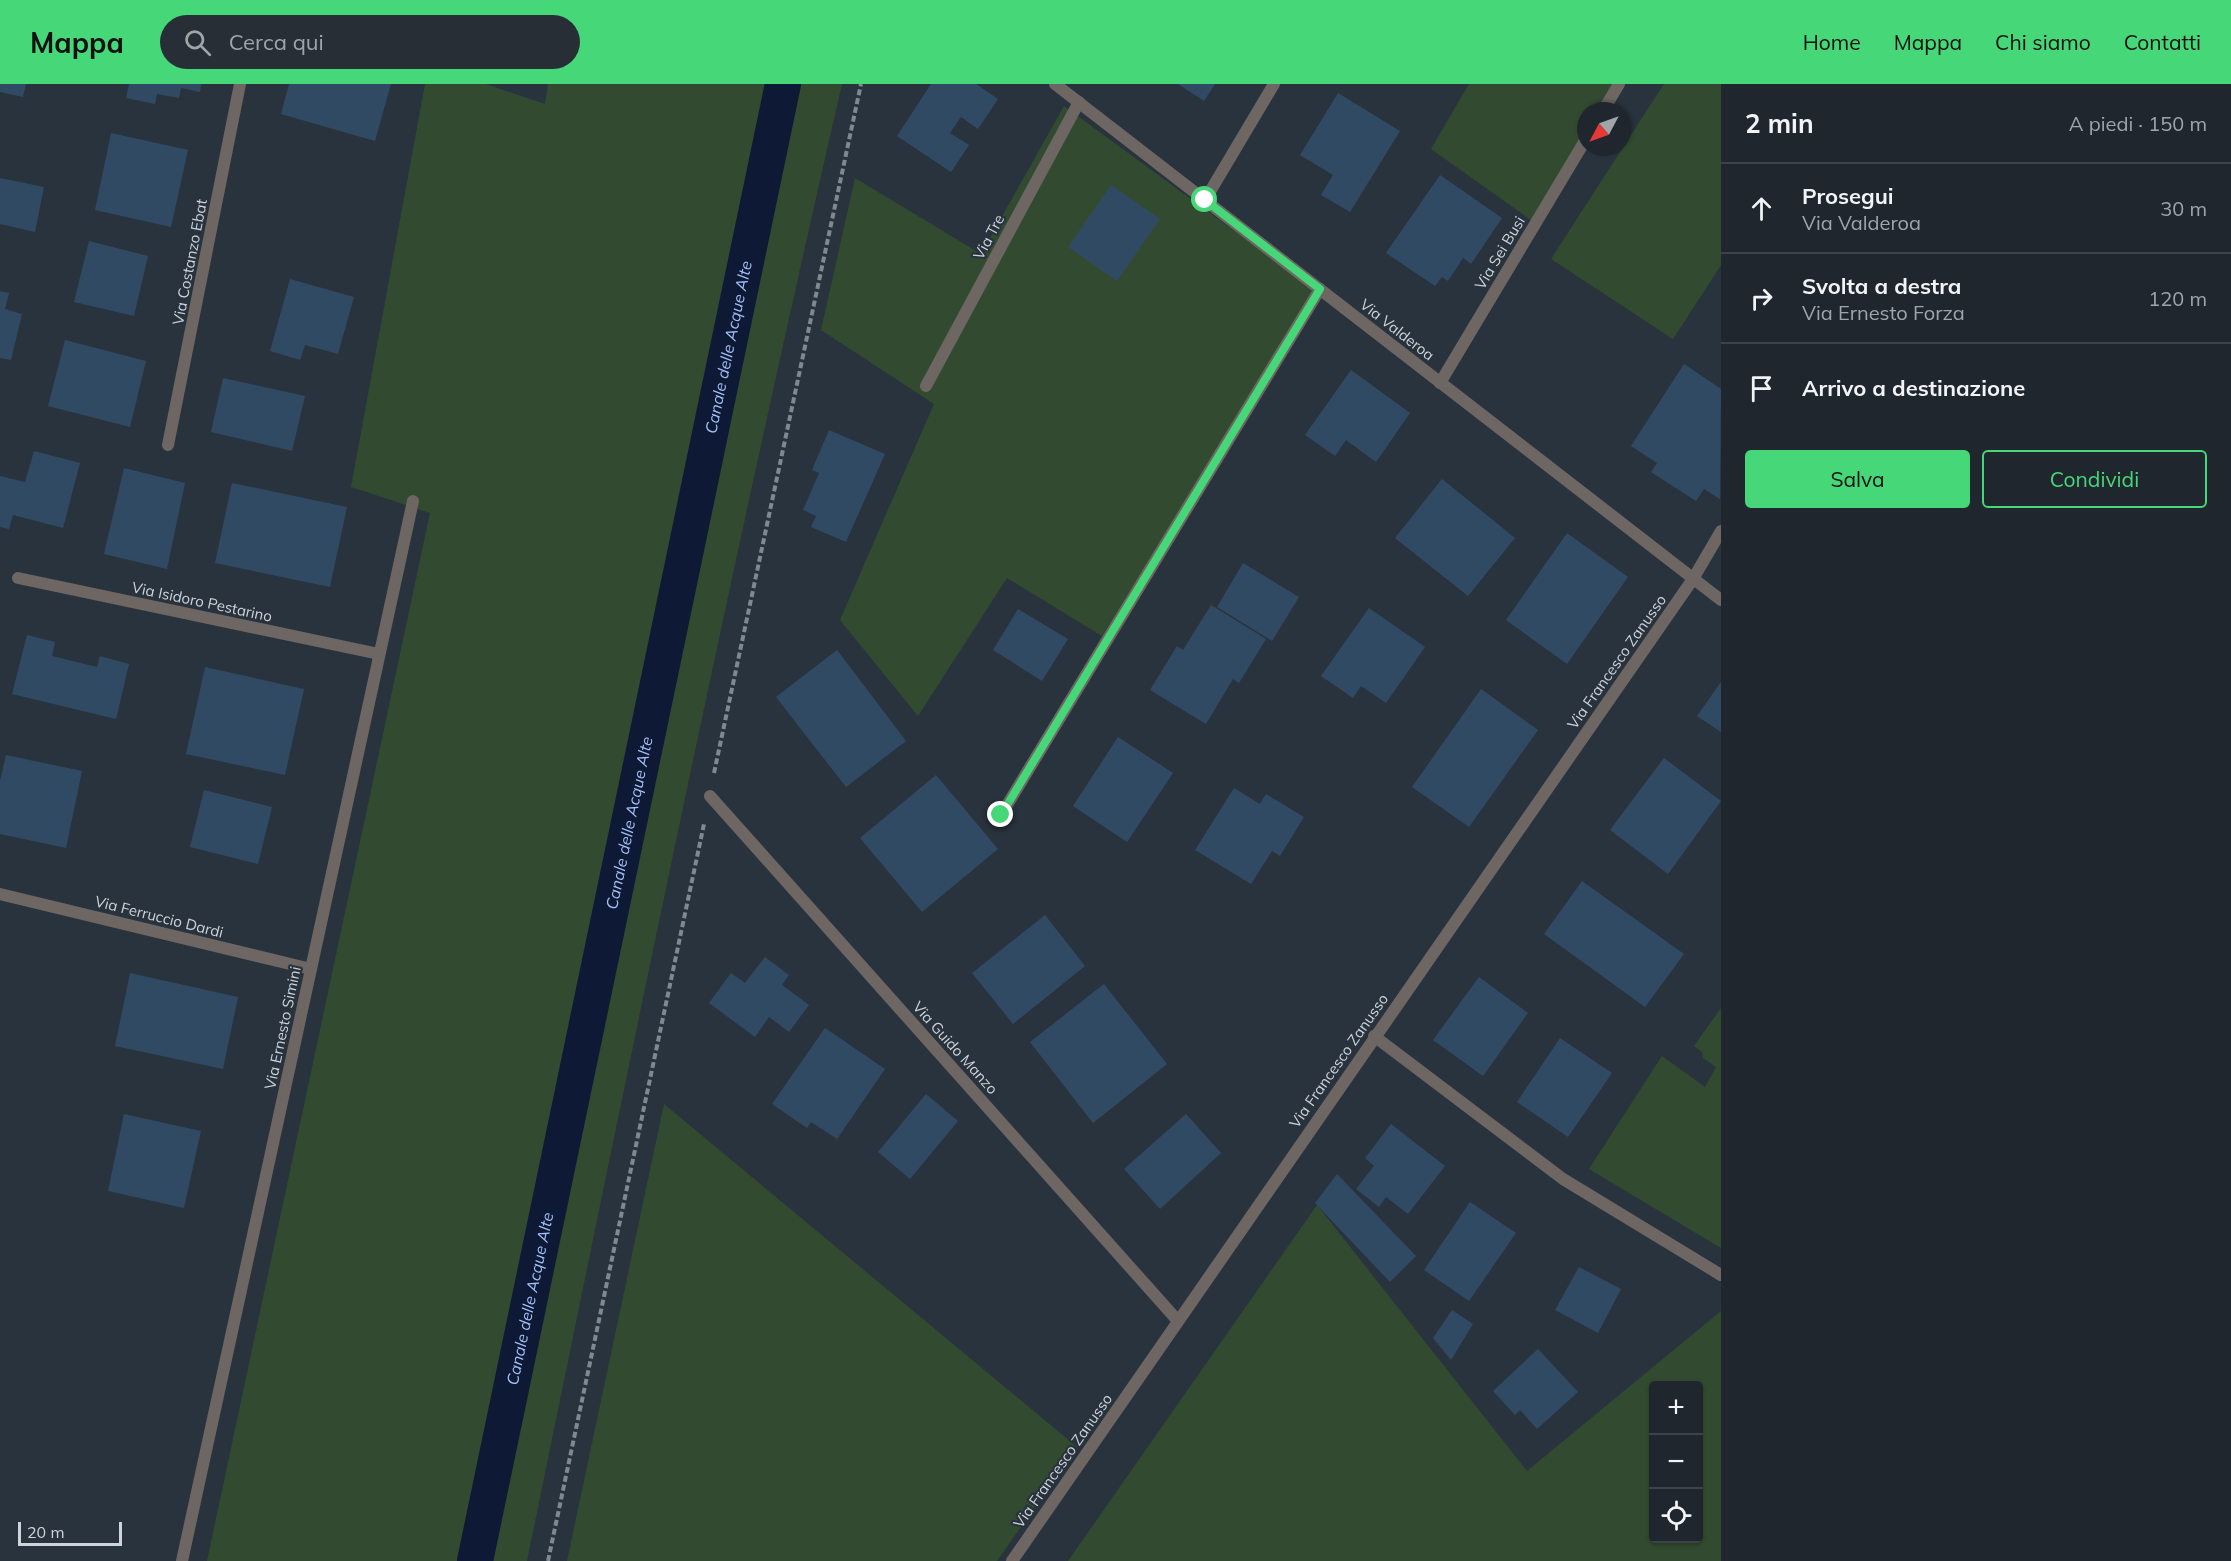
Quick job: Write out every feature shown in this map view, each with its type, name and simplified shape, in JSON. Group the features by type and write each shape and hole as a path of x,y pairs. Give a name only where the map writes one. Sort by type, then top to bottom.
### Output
{"street":[{"name":"Via Costanzo Ebat","path":"168,445 240,84"},
{"name":"Via Valderoa","path":"1055,84 1721,600"},
{"path":"1205,200 1274,84"},
{"path":"1608,102 1619,84"},
{"name":"Via Tre","path":"926,386 1079,102"},
{"name":"Via Sei Busi","path":"1440,382 1577,154"},
{"path":"1001,815 1320,289"},
{"name":"Via Ernesto Simini","path":"182,1561 413,501"},
{"name":"Via Francesco Zanusso","path":"1012,1561 1693,579 1721,531"},
{"name":"Via Isidoro Pestarino","path":"18,578 379,654"},
{"name":"Via Guido Manzo","path":"710,796 1178,1321"},
{"name":"Via Ferruccio Dardi","path":"0,894 311,969"},
{"path":"1374,1036 1563,1179 1721,1275"}],"green space":[{"path":"425,84 486,84 545,104 548,84 842,84 719,637 527,1561 207,1561 430,513 351,487"},
{"path":"1469,84 1625,84 1613,102 1577,102 1578,156 1535,223 1431,149"},
{"path":"1664,84 1721,84 1721,265 1673,339 1551,259 1618,156 1631,156 1631,135"},
{"path":"1064,106 1315,290 1102,636 1007,578 918,716 840,620 934,404 821,330 855,178 981,254"},
{"path":"1721,1008 1721,1248 1589,1169 1662,1056 1705,1087 1716,1067 1703,1058 1702,1052 1694,1046"},
{"path":"664,1104 1077,1447 997,1561 567,1561"},
{"path":"1317,1205 1527,1471 1721,1311 1721,1561 1068,1561"}],"building":[{"path":"0,84 26,84 23,97 0,92"},
{"path":"129,84 201,84 200,92 181,88 179,98 157,94 155,104 126,98"},
{"path":"289,84 391,84 375,141 281,114"},
{"path":"931,84 976,84 998,99 978,129 961,117 950,133 969,145 951,172 897,136"},
{"path":"1178,84 1215,84 1204,101"},
{"path":"1338,93 1400,131 1350,212 1321,195 1333,175 1300,155"},
{"path":"111,133 188,150 171,227 95,210"},
{"path":"1440,175 1502,218 1471,264 1463,258 1448,281 1442,277 1435,286 1386,253"},
{"path":"0,178 44,187 35,232 0,224"},
{"path":"1111,185 1160,219 1117,281 1068,247"},
{"path":"89,241 148,256 134,316 74,302"},
{"path":"290,279 354,297 338,354 305,345 300,360 270,351"},
{"path":"0,291 9,293 5,309 22,314 11,360 0,358"},
{"path":"65,340 146,361 130,427 48,406"},
{"path":"1684,364 1721,389 1720,499 1704,489 1696,501 1651,472 1657,463 1631,446"},
{"path":"1351,370 1410,413 1376,462 1346,440 1335,456 1305,435"},
{"path":"223,378 305,396 292,451 211,432"},
{"path":"829,430 885,454 846,542 811,527 816,516 803,510 819,473 812,470"},
{"path":"34,451 80,463 63,528 13,515 9,529 0,527 0,476 25,482"},
{"path":"124,468 185,483 167,569 104,554"},
{"path":"1442,479 1515,538 1468,596 1395,538"},
{"path":"232,483 347,507 330,587 215,563"},
{"path":"1567,533 1628,577 1567,664 1506,620"},
{"path":"1243,563 1299,597 1272,641 1217,607"},
{"path":"1211,605 1266,639 1239,683 1233,679 1206,724 1150,690 1177,646 1183,650"},
{"path":"1369,608 1425,647 1386,703 1361,686 1353,698 1321,676"},
{"path":"1018,609 1068,639 1042,681 993,650"},
{"path":"27,635 55,642 52,656 97,667 100,656 129,664 116,719 12,694"},
{"path":"837,650 906,741 846,787 776,697"},
{"path":"205,667 304,689 285,775 186,754"},
{"path":"1721,682 1721,732 1697,716"},
{"path":"1481,689 1538,730 1469,827 1412,787"},
{"path":"1118,737 1173,773 1127,842 1073,806"},
{"path":"6,755 82,771 66,848 0,834 0,781"},
{"path":"1664,758 1721,801 1668,874 1610,830"},
{"path":"936,775 998,849 922,912 860,838"},
{"path":"1234,788 1260,804 1266,794 1304,817 1280,856 1272,851 1251,884 1195,850"},
{"path":"204,790 272,807 258,864 190,847"},
{"path":"1582,881 1684,954 1645,1007 1544,934"},
{"path":"1045,915 1085,966 1013,1024 972,973"},
{"path":"765,957 789,975 782,985 809,1005 789,1032 769,1017 755,1037 709,1003 731,973 745,983"},
{"path":"130,973 238,997 223,1069 115,1046"},
{"path":"1479,977 1528,1013 1483,1076 1433,1040"},
{"path":"1104,984 1167,1064 1093,1123 1030,1042"},
{"path":"825,1028 885,1069 837,1139 811,1122 807,1128 772,1104"},
{"path":"1560,1038 1612,1073 1568,1137 1517,1102"},
{"path":"926,1094 958,1121 910,1179 878,1152"},
{"path":"124,1114 201,1131 184,1208 108,1191"},
{"path":"1186,1114 1221,1153 1160,1209 1124,1169"},
{"path":"1391,1124 1445,1166 1408,1214 1386,1197 1379,1207 1356,1189 1374,1166 1365,1158"},
{"path":"1337,1174 1416,1256 1390,1282 1315,1203"},
{"path":"1470,1202 1516,1233 1469,1301 1424,1270"},
{"path":"1579,1267 1621,1289 1598,1333 1555,1310"},
{"path":"1452,1310 1473,1324 1451,1360 1433,1338"},
{"path":"1538,1349 1578,1392 1537,1429 1520,1410 1515,1415 1493,1391"}],"waterway":[{"name":"Canale delle Acque Alte","path":"475,1561 783,84"}],"route":[{"path":"1001,815 1320,289 1205,200"}]}
